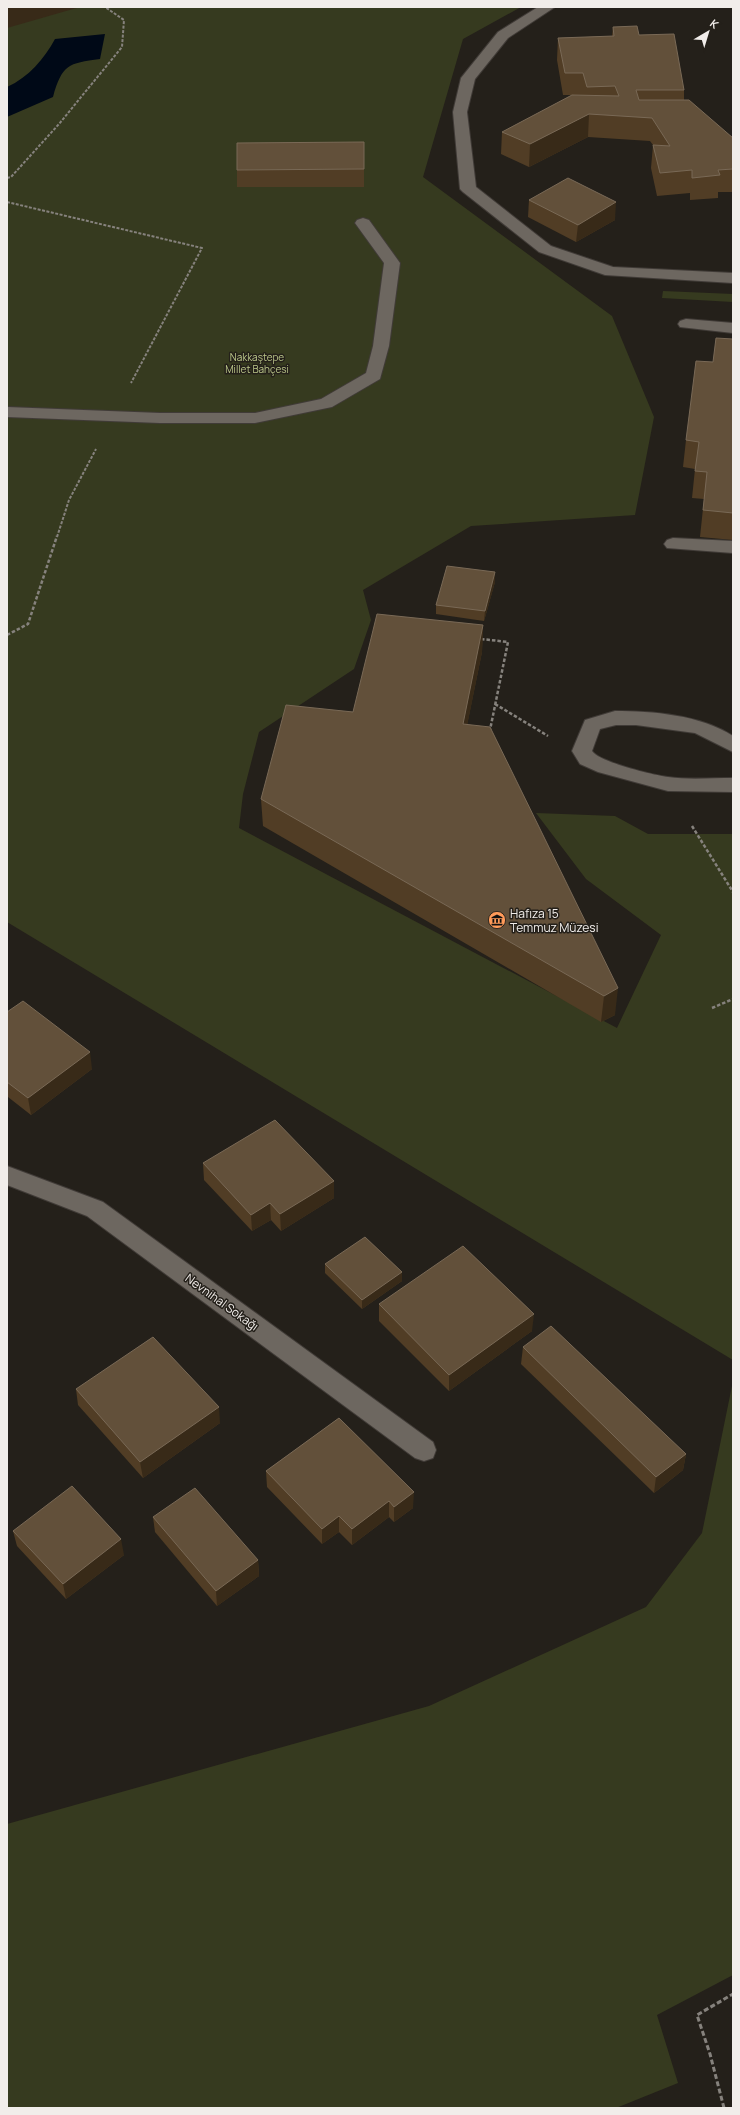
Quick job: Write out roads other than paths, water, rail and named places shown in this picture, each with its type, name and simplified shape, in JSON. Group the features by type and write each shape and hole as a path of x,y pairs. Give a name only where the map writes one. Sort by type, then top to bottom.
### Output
{"street":[{"path":"548,7 503,35 468,78 460,112 468,189 545,249 611,272 733,278"},
{"path":"7,412 160,418 255,418 326,403 374,374 381,346 392,264 363,223"},
{"path":"686,324 733,328"},
{"path":"673,544 733,547"},
{"path":"733,745 716,734 698,726 636,718 615,718 592,725 582,751 588,759 624,773 668,784 733,785"},
{"name":"Nevnihal Sokağı","path":"7,1176 95,1209 424,1450"}],"water":[{"path":"105,34 100,59 73,64 63,72 56,86 53,97 7,117 7,87 29,73 35,67 46,54 55,39"}],"place":[{"name":"Hafıza 15 Temmuz Müzesi","path":"497,920"}],"park label":[{"name":"Nakkaştepe Millet Bahçesi","path":"257,362"}]}
